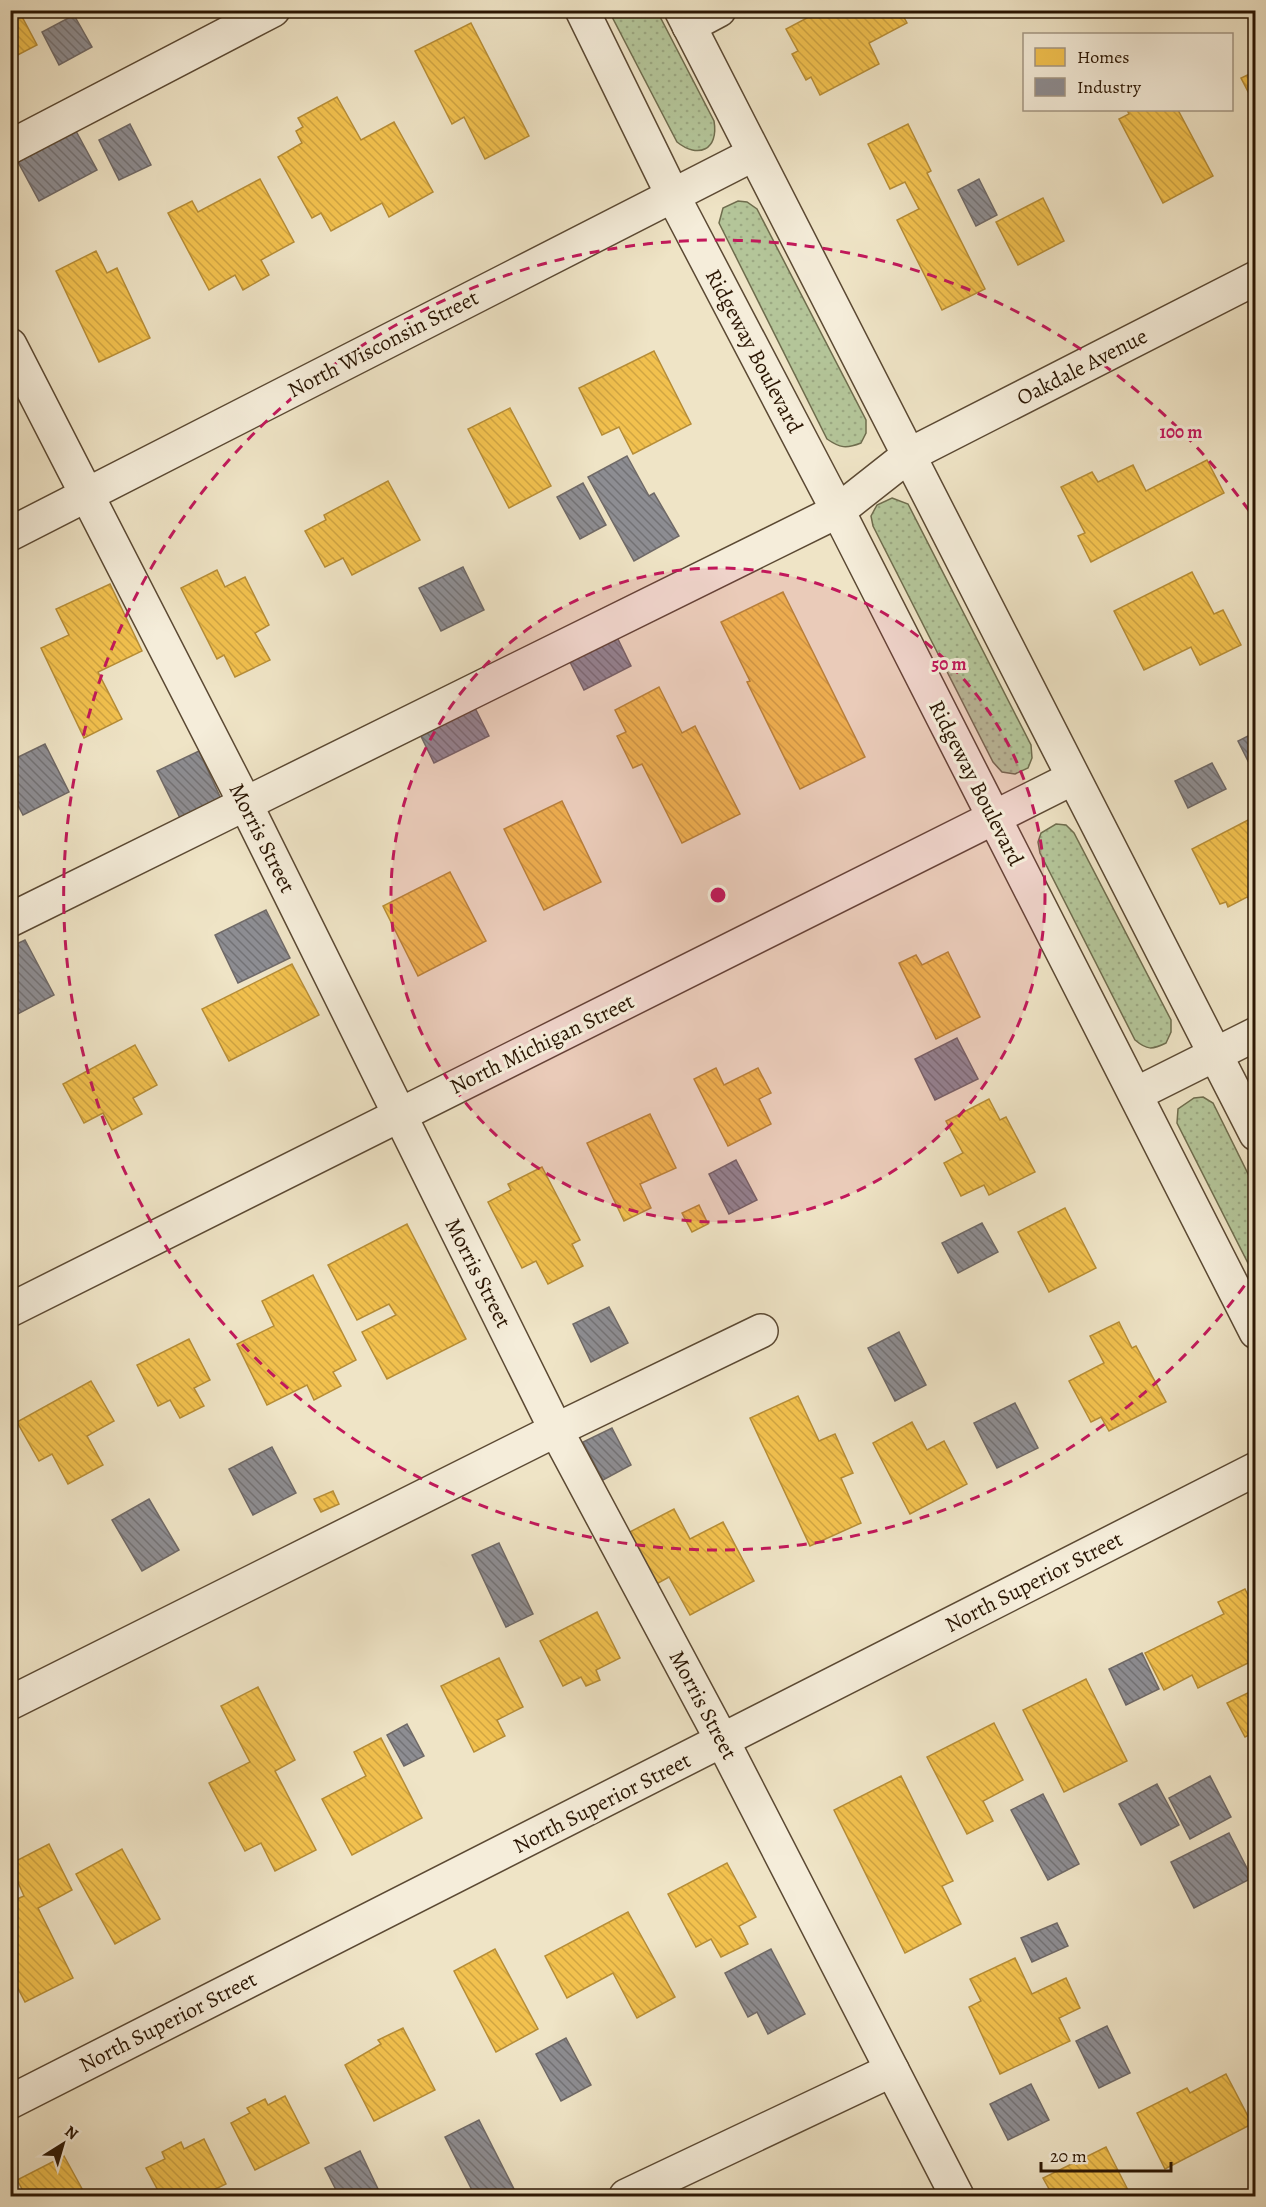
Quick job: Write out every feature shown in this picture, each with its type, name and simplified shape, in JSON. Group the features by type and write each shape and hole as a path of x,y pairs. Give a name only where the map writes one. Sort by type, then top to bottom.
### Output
{"street":[{"path":"10,147 273,10"},
{"name":"Ridgeway Boulevard","path":"582,10 673,196 838,511 1256,1332"},
{"path":"719,10 685,18 1256,1134"},
{"name":"North Wisconsin Street","path":"10,534 754,154"},
{"name":"Oakdale Avenue","path":"10,920 838,511 909,455 1256,278"},
{"name":"Morris Street","path":"10,345 244,803 556,1430 723,1742 957,2196"},
{"name":"North Michigan Street","path":"10,1310 1073,778"},
{"path":"1136,1094 1256,1034"},
{"path":"10,1703 556,1430 761,1331"},
{"name":"North Superior Street","path":"10,2102 723,1742 1256,1469"},
{"path":"626,2196 892,2070"}],"green space":[{"path":"609,11 657,11 714,121 713,139 705,149 692,150 677,142"},
{"path":"738,201 747,202 757,209 866,420 866,433 861,443 843,447 827,439 719,223 723,208"},
{"path":"892,498 908,504 1031,745 1032,758 1028,768 1015,774 1002,772 993,762 873,526 871,516 877,505"},
{"path":"1056,824 1066,825 1074,833 1171,1020 1171,1032 1166,1043 1150,1048 1135,1040 1040,853 1038,842 1041,833"},
{"path":"1203,1097 1213,1103 1255,1188 1255,1277 1177,1123 1178,1109 1194,1098"}],"building: Homes":[{"path":"822,10 900,10 907,23 869,43 879,64 820,95 811,77 806,80 792,54 798,51 786,29"},
{"path":"19,11 37,45 10,59 10,15"},
{"path":"471,23 529,136 485,159 464,117 452,124 415,51"},
{"path":"1256,71 1256,107 1241,78"},
{"path":"337,97 361,140 394,122 433,192 389,217 382,203 331,231 321,213 312,218 278,157 302,143 296,131 303,127 298,118"},
{"path":"1128,111 1179,111 1213,176 1163,203 1119,119 1129,114"},
{"path":"908,124 931,171 927,173 985,289 942,310 897,220 919,209 905,182 890,189 868,144"},
{"path":"260,179 294,242 261,260 269,275 243,290 235,275 209,290 168,213 192,201 198,212"},
{"path":"1043,198 1064,241 1018,265 996,222"},
{"path":"96,251 107,273 117,268 150,338 99,362 56,271"},
{"path":"654,351 691,424 633,454 619,427 602,435 579,388"},
{"path":"510,408 551,486 509,508 468,429"},
{"path":"1207,460 1224,493 1091,562 1078,536 1085,533 1061,487 1092,472 1098,482 1133,465 1146,491"},
{"path":"388,481 420,540 352,575 343,558 325,567 305,531 326,520 324,515"},
{"path":"217,570 225,587 245,577 269,625 255,633 270,660 235,677 224,655 217,659 181,588"},
{"path":"1192,572 1214,614 1223,610 1241,645 1200,665 1191,647 1144,670 1114,611"},
{"path":"110,584 142,651 98,672 122,719 84,738 41,648 69,635 56,609"},
{"path":"783,592 865,757 800,789 747,682 750,681 721,622"},
{"path":"659,687 682,733 695,726 740,814 682,843 642,764 633,768 617,736 626,732 615,710"},
{"path":"562,801 601,882 544,910 504,829"},
{"path":"1250,819 1256,828 1256,902 1247,897 1228,907 1226,902 1220,904 1192,849"},
{"path":"450,872 486,941 418,976 383,906"},
{"path":"948,952 980,1017 936,1039 899,963 916,955 922,965"},
{"path":"292,964 319,1015 229,1061 202,1009"},
{"path":"135,1045 157,1085 133,1098 142,1114 112,1130 103,1113 84,1123 63,1084"},
{"path":"716,1068 724,1085 758,1068 771,1093 759,1099 771,1124 728,1146 694,1079"},
{"path":"989,1099 1000,1120 1006,1117 1035,1172 989,1195 984,1185 961,1196 944,1163 963,1153 946,1121"},
{"path":"650,1114 676,1168 640,1184 651,1208 624,1221 587,1143"},
{"path":"542,1167 580,1240 572,1244 583,1266 548,1284 536,1261 522,1268 488,1202 511,1190 508,1184"},
{"path":"699,1205 708,1224 692,1232 682,1213"},
{"path":"1065,1208 1096,1268 1049,1292 1018,1232"},
{"path":"407,1224 466,1339 387,1379 362,1332 396,1315 389,1304 357,1320 328,1265"},
{"path":"313,1275 356,1360 333,1372 341,1386 314,1400 307,1385 267,1405 237,1344 274,1326 262,1301"},
{"path":"1119,1322 1132,1348 1136,1346 1166,1402 1109,1431 1101,1417 1091,1422 1069,1381 1104,1363 1090,1336"},
{"path":"189,1339 210,1380 194,1388 204,1406 180,1418 170,1400 158,1406 137,1365"},
{"path":"91,1381 114,1421 87,1436 103,1465 68,1484 52,1454 39,1461 17,1422"},
{"path":"798,1396 819,1441 835,1434 853,1473 841,1478 861,1523 810,1546 750,1418"},
{"path":"912,1422 927,1450 944,1441 967,1484 910,1514 873,1443"},
{"path":"333,1491 339,1504 321,1512 314,1499"},
{"path":"674,1509 690,1539 723,1522 754,1581 690,1615 669,1577 651,1587 624,1535"},
{"path":"1245,1589 1256,1611 1256,1659 1198,1688 1192,1675 1164,1690 1145,1653 1224,1614 1218,1602"},
{"path":"597,1612 620,1658 596,1670 600,1680 586,1686 581,1677 563,1686 540,1641"},
{"path":"499,1658 523,1707 497,1720 505,1736 474,1752 441,1686"},
{"path":"1086,1679 1127,1761 1064,1792 1023,1710"},
{"path":"258,1687 295,1760 275,1771 316,1850 275,1871 261,1843 245,1851 209,1783 250,1762 221,1706"},
{"path":"1256,1689 1256,1738 1253,1733 1245,1737 1227,1703"},
{"path":"994,1723 1023,1780 983,1801 993,1821 967,1834 927,1757"},
{"path":"381,1738 422,1818 352,1855 322,1799 366,1776 354,1752"},
{"path":"901,1776 953,1881 942,1886 961,1924 905,1953 834,1810"},
{"path":"49,1844 72,1890 38,1908 73,1978 25,2002 10,1973 10,1902 24,1896 10,1864"},
{"path":"122,1849 160,1919 115,1944 76,1874"},
{"path":"727,1863 756,1917 739,1926 748,1944 721,1957 711,1939 696,1947 668,1894"},
{"path":"628,1912 675,1997 637,2018 613,1973 567,1998 545,1956"},
{"path":"495,1949 538,2029 496,2052 454,1971"},
{"path":"1015,1958 1032,1994 1066,1978 1080,2008 1059,2018 1070,2041 1000,2074 969,2007 981,2001 970,1979"},
{"path":"403,2028 435,2090 374,2121 345,2065 381,2044 378,2040"},
{"path":"1226,2074 1252,2124 1165,2169 1137,2113 1187,2088 1190,2093"},
{"path":"285,2096 309,2143 255,2170 231,2123 250,2113 247,2108 265,2099 268,2105"},
{"path":"204,2139 226,2184 201,2196 161,2196 146,2168 165,2159 162,2152 181,2142 184,2149"},
{"path":"1106,2147 1131,2196 1053,2196 1043,2178"},
{"path":"64,2156 86,2196 26,2196 17,2180"}],"building: Industry":[{"path":"74,15 92,47 59,65 42,32"},
{"path":"130,124 151,165 119,180 99,140"},
{"path":"76,131 97,170 39,201 18,162"},
{"path":"979,179 997,215 976,226 958,190"},
{"path":"627,456 649,496 654,493 679,536 634,561 588,477"},
{"path":"583,483 606,525 580,539 557,497"},
{"path":"463,567 484,610 441,631 419,588"},
{"path":"615,633 631,666 584,690 567,656"},
{"path":"473,704 489,736 434,763 418,730"},
{"path":"1256,732 1256,777 1238,741"},
{"path":"45,744 69,792 23,815 10,790 10,761"},
{"path":"199,751 222,801 181,820 157,771"},
{"path":"1212,763 1226,789 1188,808 1175,781"},
{"path":"266,910 290,958 238,983 215,935"},
{"path":"25,940 54,995 10,1018 10,947"},
{"path":"957,1038 978,1079 935,1100 915,1059"},
{"path":"736,1160 757,1200 729,1214 709,1174"},
{"path":"982,1223 998,1252 958,1273 942,1243"},
{"path":"609,1307 628,1343 591,1362 573,1324"},
{"path":"899,1332 926,1385 895,1401 868,1348"},
{"path":"1015,1403 1038,1448 997,1468 974,1423"},
{"path":"612,1428 631,1465 603,1480 583,1442"},
{"path":"272,1447 296,1493 253,1515 229,1469"},
{"path":"149,1499 179,1550 142,1571 112,1520"},
{"path":"499,1543 533,1614 506,1627 472,1555"},
{"path":"1142,1653 1159,1689 1126,1705 1109,1669"},
{"path":"407,1724 424,1756 404,1766 387,1735"},
{"path":"1210,1776 1231,1817 1190,1839 1169,1798"},
{"path":"1157,1784 1179,1825 1141,1845 1119,1804"},
{"path":"1043,1794 1079,1864 1048,1880 1011,1810"},
{"path":"1229,1833 1252,1878 1194,1908 1171,1862"},
{"path":"1057,1923 1068,1946 1032,1962 1021,1938"},
{"path":"771,1949 805,2014 768,2034 757,2012 748,2017 725,1973"},
{"path":"1107,2026 1130,2073 1099,2088 1076,2041"},
{"path":"566,2038 591,2085 561,2101 536,2054"},
{"path":"1031,2084 1049,2120 1008,2140 990,2104"},
{"path":"479,2120 517,2195 515,2196 475,2196 445,2137"},
{"path":"360,2151 378,2189 363,2196 339,2196 325,2168"}]}
